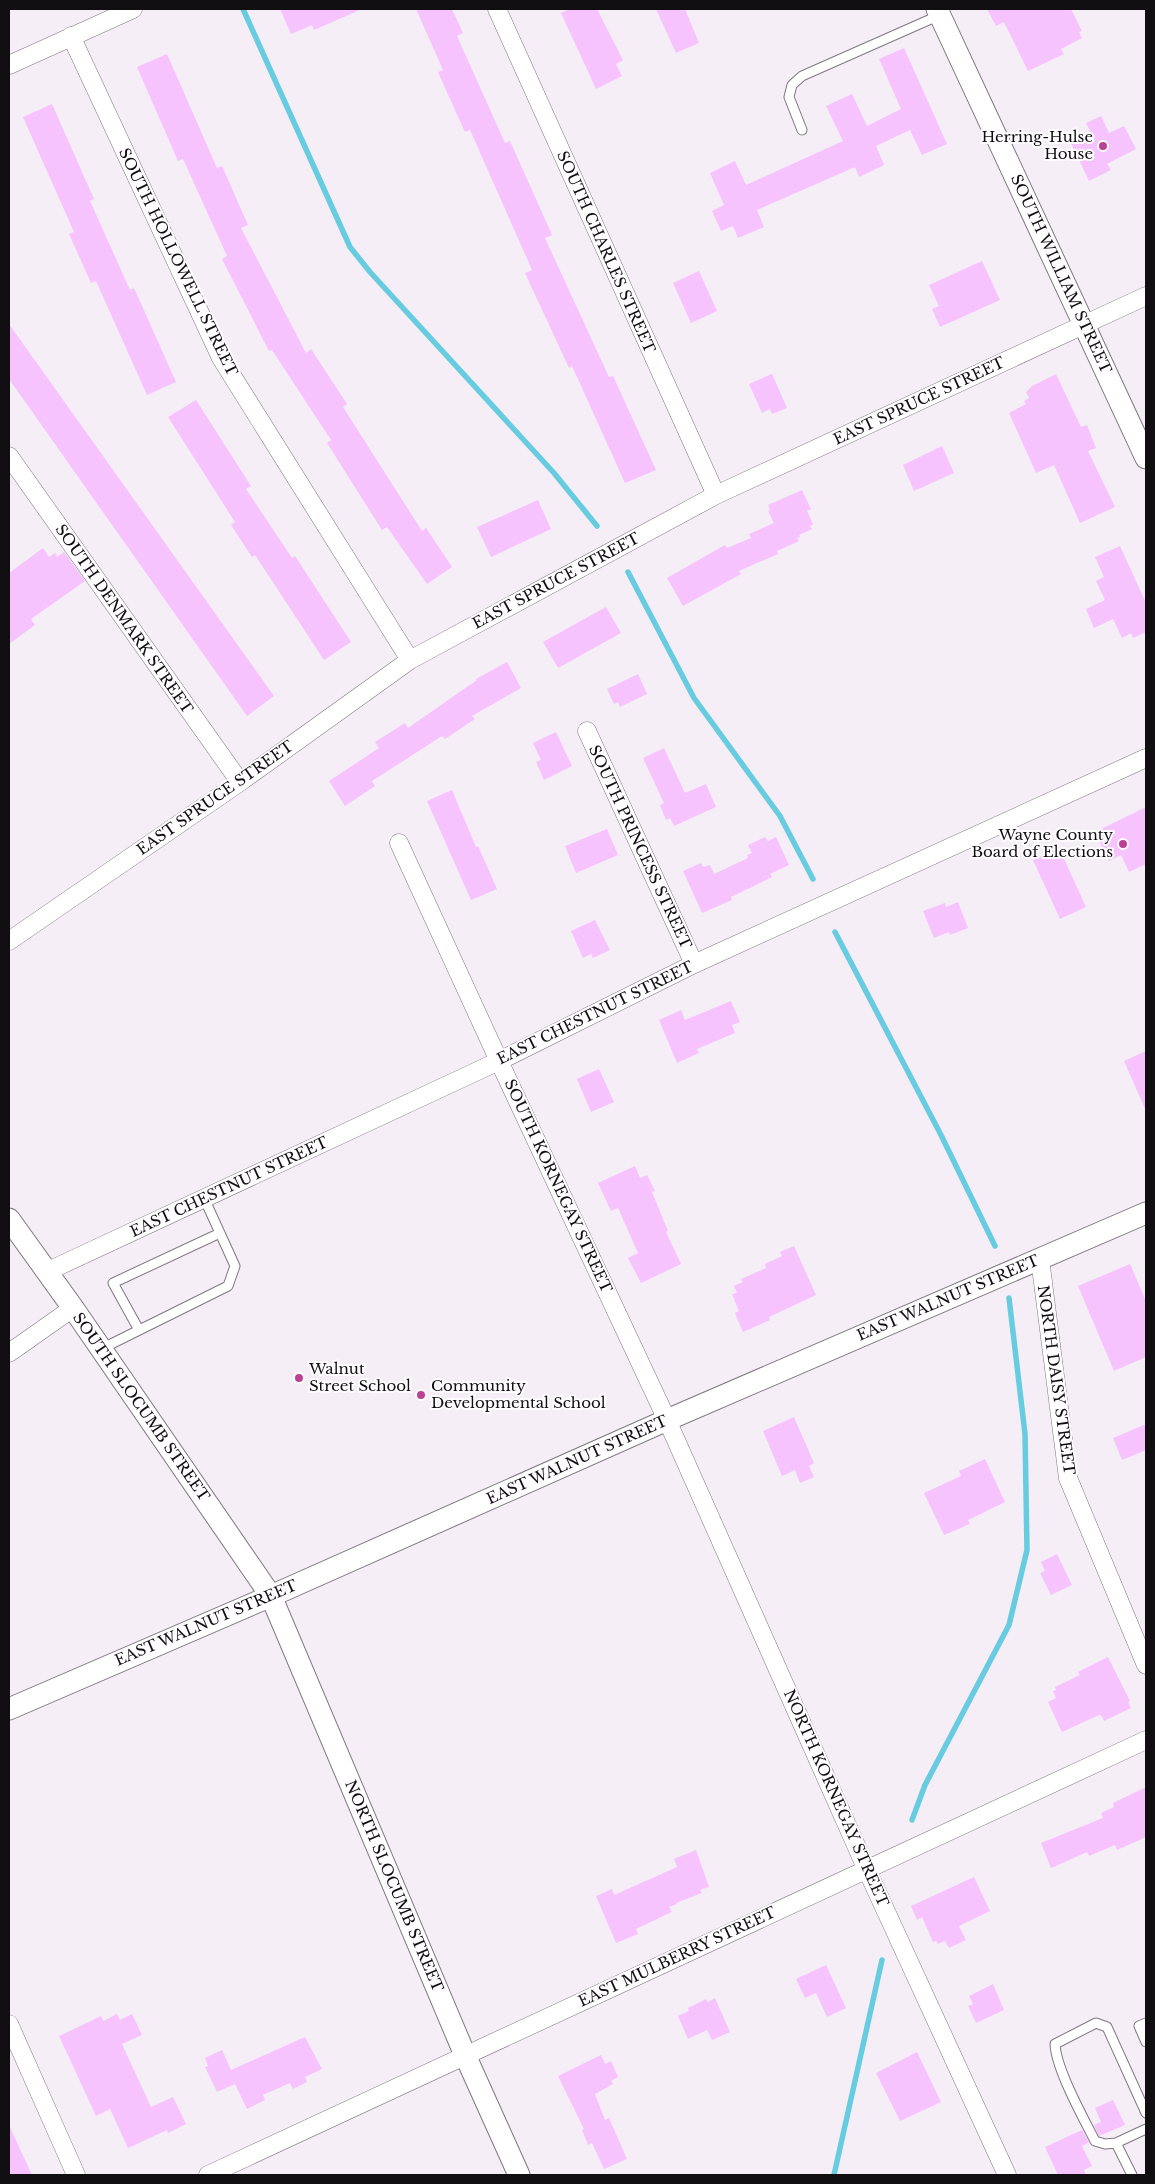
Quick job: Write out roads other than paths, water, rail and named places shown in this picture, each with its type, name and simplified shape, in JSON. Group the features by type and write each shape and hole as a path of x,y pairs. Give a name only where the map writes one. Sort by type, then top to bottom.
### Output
{"street":[{"path":"9,65 133,9"},
{"name":"SOUTH CHARLES STREET","path":"497,9 716,495"},
{"name":"SOUTH WILLIAM STREET","path":"939,12 1146,458"},
{"name":"SOUTH HOLLOWELL STREET","path":"71,36 221,358 410,660"},
{"name":"EAST SPRUCE STREET","path":"9,941 240,782 410,660 716,495 1146,296"},
{"name":"SOUTH DENMARK STREET","path":"9,456 240,782"},
{"name":"SOUTH PRINCESS STREET","path":"587,730 694,964"},
{"name":"EAST CHESTNUT STREET","path":"46,1272 499,1061 694,964 1146,758"},
{"name":"SOUTH KORNEGAY STREET","path":"399,843 668,1420"},
{"name":"EAST WALNUT STREET","path":"9,1709 1146,1213"},
{"name":"SOUTH SLOCUMB STREET","path":"9,1219 73,1308 271,1596"},
{"name":"NORTH DAISY STREET","path":"1040,1259 1068,1478 1146,1665"},
{"path":"9,1353 73,1308"},
{"name":"NORTH KORNEGAY STREET","path":"668,1420 868,1870 1007,2175"},
{"name":"NORTH SLOCUMB STREET","path":"271,1596 465,2054 519,2175"},
{"name":"EAST MULBERRY STREET","path":"208,2175 465,2054 868,1870 1146,1740"},
{"path":"9,2024 76,2175"}],"lane":[{"path":"802,130 789,96 792,85 802,76 939,12"},
{"path":"101,1349 228,1286 235,1266 204,1198"},
{"path":"139,1330 113,1283 220,1233"},
{"path":"1146,2022 1139,2026 1146,2042"},
{"path":"1146,2113 1107,2027 1096,2023 1055,2044 1056,2053 1072,2094 1095,2141 1105,2144 1116,2143 1146,2129"},
{"path":"1116,2143 1132,2175"}],"waterway":[{"path":"243,9 350,247 370,272 554,473 597,526"},
{"path":"628,572 694,698 780,816 813,879"},
{"path":"835,932 941,1135 995,1246"},
{"path":"912,1820 925,1785 1009,1625 1027,1550 1025,1434 1009,1298"},
{"path":"834,2175 882,1960"}],"place":[{"name":"Herring-Hulse House","path":"1103,146"},
{"name":"Wayne County Board of Elections","path":"1123,844"},
{"name":"Walnut Street School","path":"299,1378"},
{"name":"Community Developmental School","path":"421,1395"}]}
